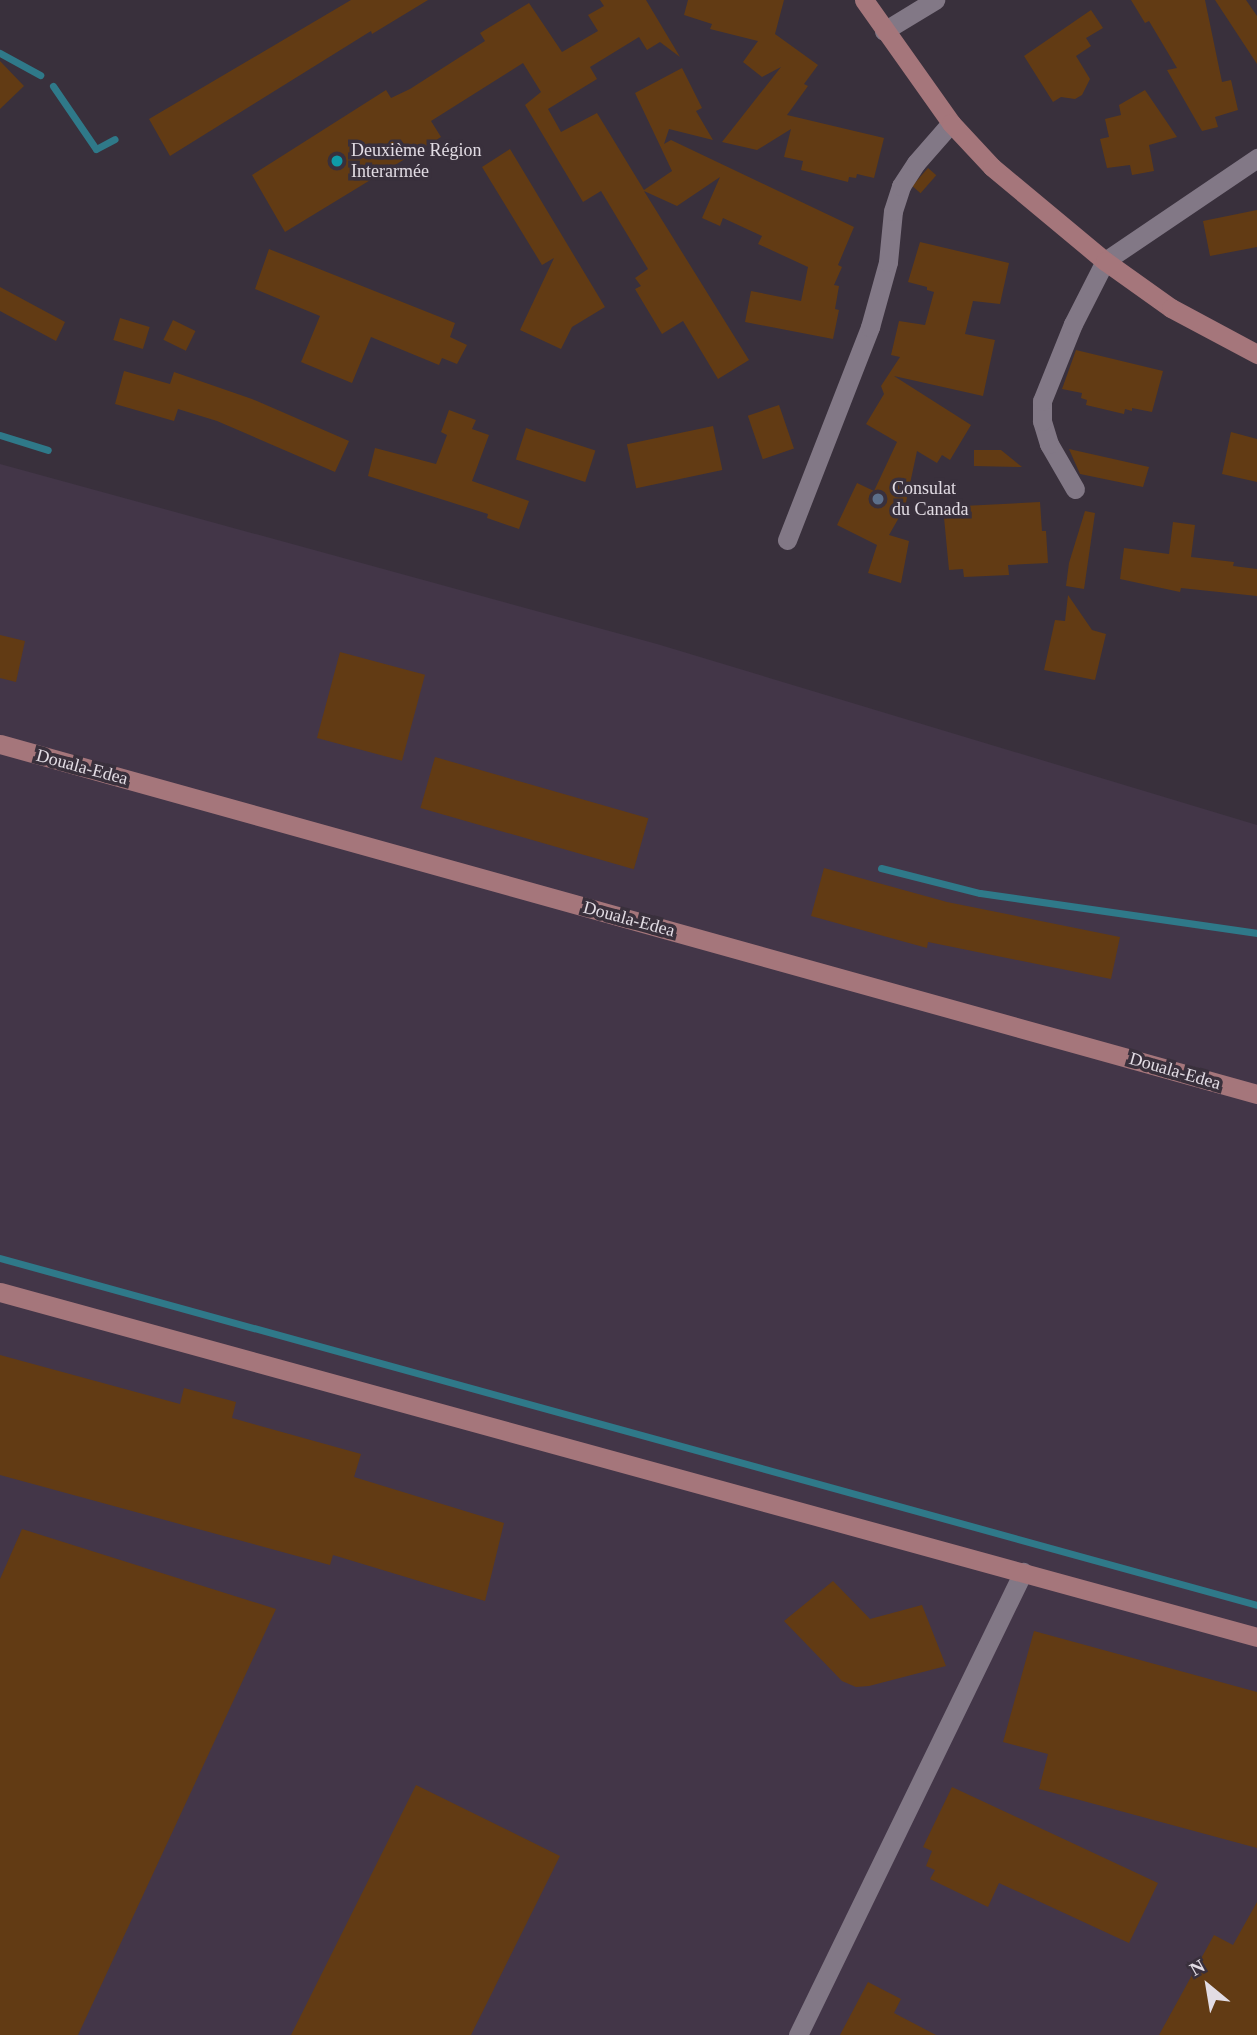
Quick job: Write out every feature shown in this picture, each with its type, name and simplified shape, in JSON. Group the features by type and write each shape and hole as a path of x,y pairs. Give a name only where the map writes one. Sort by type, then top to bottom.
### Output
{"main road":[{"path":"864,0 951,123 992,167 1104,261 1171,308 1257,354"},
{"name":"Douala-Edea","path":"0,744 1257,1094"},
{"path":"0,1292 1257,1637"}],"street":[{"path":"884,31 935,0"},
{"path":"787,540 870,327 888,262 893,211 901,186 916,163 951,123"},
{"path":"1075,489 1049,443 1042,421 1042,401 1073,324 1104,261 1257,158"},
{"path":"798,2035 1023,1572"}],"shaded area":[{"path":"0,464 657,644 1257,825 1257,2035 0,2035"}],"building":[{"path":"351,0 428,0 372,34 371,31 170,156 149,119"},
{"path":"600,0 646,0 680,57 660,42 647,50 639,37 590,67 597,79 548,109 561,132 597,113 644,190 672,171 635,93 682,68 702,108 696,111 713,140 669,129 664,144 671,140 854,227 838,265 842,267 834,285 839,286 835,309 839,310 833,339 745,322 751,291 801,301 808,267 758,244 762,236 723,218 720,226 702,218 720,177 677,206 644,191 749,360 718,379 683,321 662,334 635,289 641,286 635,278 648,269 601,191 583,202 525,105 541,92 523,63 431,121 441,137 285,232 252,175 386,90 391,98 410,89 485,41 480,33 529,3 562,52 598,31 588,15 604,6"},
{"path":"688,0 784,0 775,34 818,65 804,84 808,86 787,115 884,138 874,178 857,174 856,178 849,177 848,182 801,170 803,161 784,157 791,129 757,150 722,142 781,67 762,77 743,62 758,41 710,29 712,24 684,15"},
{"path":"1131,0 1205,0 1222,82 1231,80 1238,110 1215,117 1218,127 1202,131 1167,70 1177,68 1149,21 1145,23"},
{"path":"1215,0 1246,0 1257,16 1257,64"},
{"path":"1091,10 1103,28 1086,38 1091,46 1076,56 1090,79 1082,95 1075,99 1061,97 1053,102 1024,56"},
{"path":"0,61 24,86 0,109"},
{"path":"1145,90 1177,137 1149,145 1154,171 1132,175 1130,165 1107,168 1100,139 1109,137 1105,119 1121,115 1119,105"},
{"path":"510,149 605,307 572,327 561,349 520,330 554,258 542,265 482,167"},
{"path":"928,168 936,175 921,193 912,186"},
{"path":"1257,210 1257,247 1210,256 1203,221"},
{"path":"920,242 1009,263 1000,304 973,301 965,334 995,340 983,396 894,376 971,425 950,460 942,455 937,463 917,451 905,507 889,535 909,541 901,583 868,573 877,545 837,525 857,483 874,491 897,442 866,424 884,394 881,386 900,357 891,355 899,321 925,325 934,292 927,290 927,287 908,282"},
{"path":"269,249 455,323 450,337 467,345 457,364 442,358 439,365 371,337 352,383 301,362 320,316 255,289"},
{"path":"0,287 65,322 56,341 0,311"},
{"path":"120,318 150,327 143,349 113,340"},
{"path":"173,320 195,331 186,351 163,340"},
{"path":"1076,350 1163,371 1152,412 1132,408 1132,411 1125,409 1124,414 1086,405 1087,400 1081,398 1082,393 1062,389"},
{"path":"124,371 170,384 174,372 252,399 349,441 335,472 217,421 178,409 174,421 115,404"},
{"path":"779,405 794,448 763,459 748,416"},
{"path":"449,410 476,420 472,429 489,435 472,481 529,501 519,529 487,518 488,514 368,476 375,448 436,464 447,435 441,432"},
{"path":"713,426 722,470 636,488 627,444"},
{"path":"526,428 595,451 585,482 516,459"},
{"path":"1231,432 1257,439 1257,482 1222,474"},
{"path":"1069,449 1149,467 1143,487 1080,474"},
{"path":"974,450 1001,450 1022,467 974,466"},
{"path":"1040,502 1042,531 1046,531 1048,563 1008,565 1009,575 964,577 963,569 949,570 943,507"},
{"path":"1085,511 1095,513 1084,589 1066,586 1069,563"},
{"path":"1173,522 1195,525 1191,557 1234,562 1233,566 1257,569 1257,596 1181,588 1180,592 1120,579 1124,548 1169,554"},
{"path":"1068,595 1092,630 1106,634 1095,680 1044,670 1055,620 1065,621"},
{"path":"0,635 25,641 16,682 0,678"},
{"path":"340,652 425,675 402,761 317,738"},
{"path":"435,757 648,818 634,869 420,808"},
{"path":"824,868 947,902 1120,937 1111,979 928,942 927,948 811,916"},
{"path":"0,1355 180,1404 184,1388 236,1402 232,1418 361,1454 354,1477 504,1523 485,1601 333,1555 330,1565 0,1475"},
{"path":"22,1529 276,1609 78,2035 0,2035 0,1579"},
{"path":"833,1581 870,1619 922,1605 946,1666 869,1686 856,1687 842,1681 784,1621"},
{"path":"1034,1631 1257,1692 1257,1848 1039,1789 1048,1754 1003,1742"},
{"path":"416,1785 560,1856 471,2035 291,2035"},
{"path":"952,1787 1158,1883 1129,1943 999,1883 988,1907 930,1879 935,1870 926,1866 932,1851 923,1847"},
{"path":"1257,1902 1257,2035 1159,2035 1214,1935 1233,1945"},
{"path":"868,1982 901,1999 894,2013 936,2035 840,2035"}],"waterway":[{"path":"0,53 40,75"},
{"path":"53,86 96,149 115,139"},
{"path":"0,435 48,450"},
{"path":"881,868 980,893 1257,933"},
{"path":"0,1258 1257,1605"}],"place":[{"name":"Deuxième Région Interarmée","path":"337,161"},
{"name":"Consulat du Canada","path":"878,499"}]}
